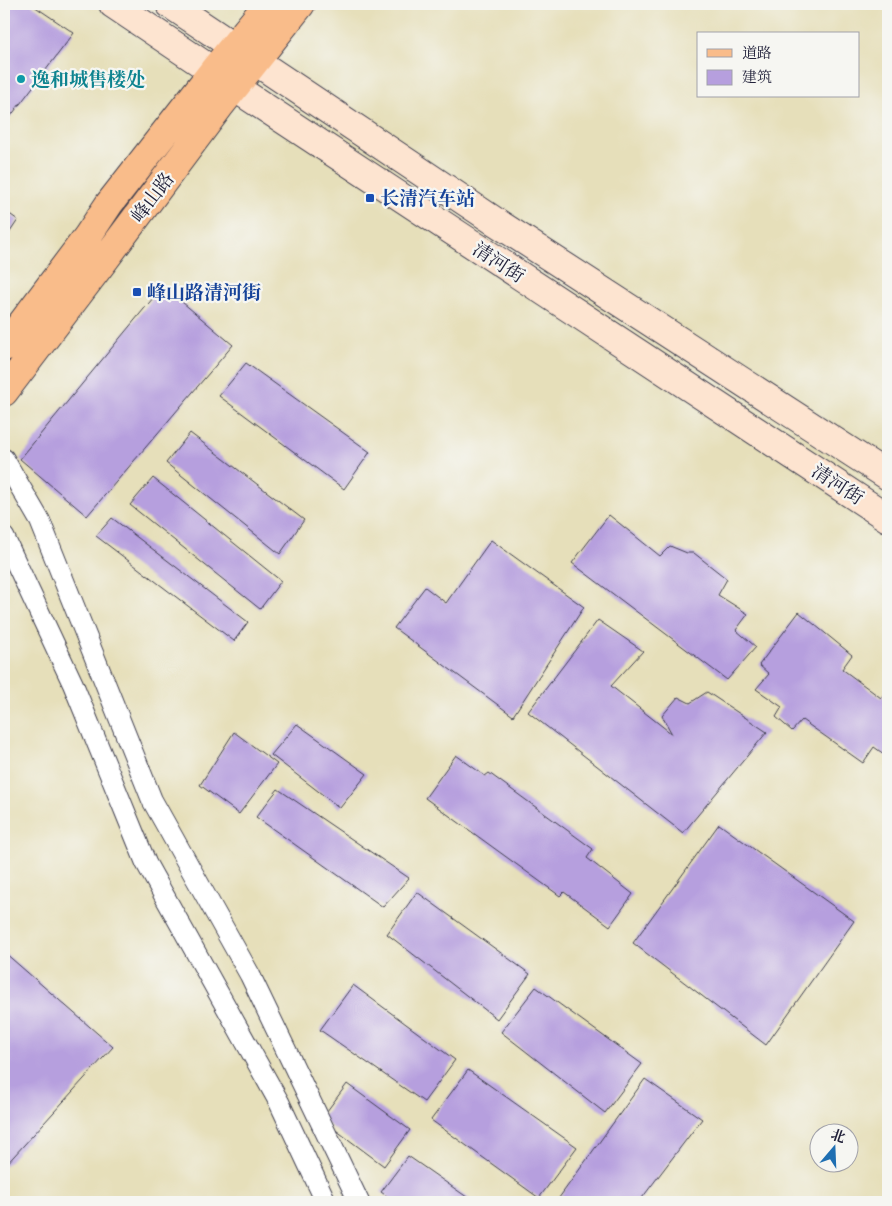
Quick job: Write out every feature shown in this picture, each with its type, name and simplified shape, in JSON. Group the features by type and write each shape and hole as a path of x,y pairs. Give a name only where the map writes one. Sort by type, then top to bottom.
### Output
{"main road":[{"name":"清河街","path":"113,4 234,88 888,518"},
{"name":"清河街","path":"170,4 493,220 888,476"},
{"name":"峰山路","path":"4,392 234,88 244,53 268,4"},
{"name":"峰山路","path":"4,347 212,71 244,53 301,4"}],"street":[{"path":"4,459 40,521 152,800 250,976 359,1202"},
{"path":"4,537 74,684 146,863 279,1102 326,1202"}],"building":[{"name":"逸和城售楼处","path":"4,4 31,4 74,33 4,125"},
{"path":"4,210 18,220 4,241"},
{"path":"163,286 233,345 87,516 20,459"},
{"path":"246,363 370,452 344,489 219,396"},
{"path":"190,433 304,520 280,554 166,463"},
{"path":"153,478 281,581 260,609 130,505"},
{"path":"609,515 660,556 670,546 687,553 694,553 727,579 718,595 748,614 736,630 756,647 727,680 572,563"},
{"path":"112,518 248,622 234,641 96,536"},
{"path":"491,540 584,607 513,716 394,628 425,587 446,603"},
{"path":"799,612 852,655 842,669 881,698 888,689 888,757 874,747 863,763 802,720 792,731 776,717 782,707 756,689 769,674 759,665"},
{"path":"598,620 643,651 611,686 672,734 662,716 678,697 690,703 707,692 767,732 683,833 528,712"},
{"path":"297,724 367,774 340,808 271,755"},
{"path":"234,732 277,764 239,814 200,785"},
{"path":"456,755 485,776 489,773 593,849 587,858 633,894 610,926 564,892 560,896 425,798"},
{"path":"278,789 409,878 383,907 256,817"},
{"path":"719,824 854,921 766,1045 633,943"},
{"path":"417,892 530,974 497,1019 387,934"},
{"path":"4,952 113,1047 4,1167"},
{"path":"353,985 455,1060 424,1102 320,1030"},
{"path":"536,987 642,1064 605,1113 501,1032"},
{"path":"468,1070 577,1147 539,1198 431,1120"},
{"path":"645,1079 702,1119 639,1202 556,1202"},
{"path":"347,1084 410,1130 384,1166 321,1119"},
{"path":"408,1156 474,1202 395,1202 381,1192"}],"place":[{"name":"逸和城售楼处","path":"21,79"},
{"name":"长清汽车站","path":"370,198"},
{"name":"峰山路清河街","path":"137,292"}]}
